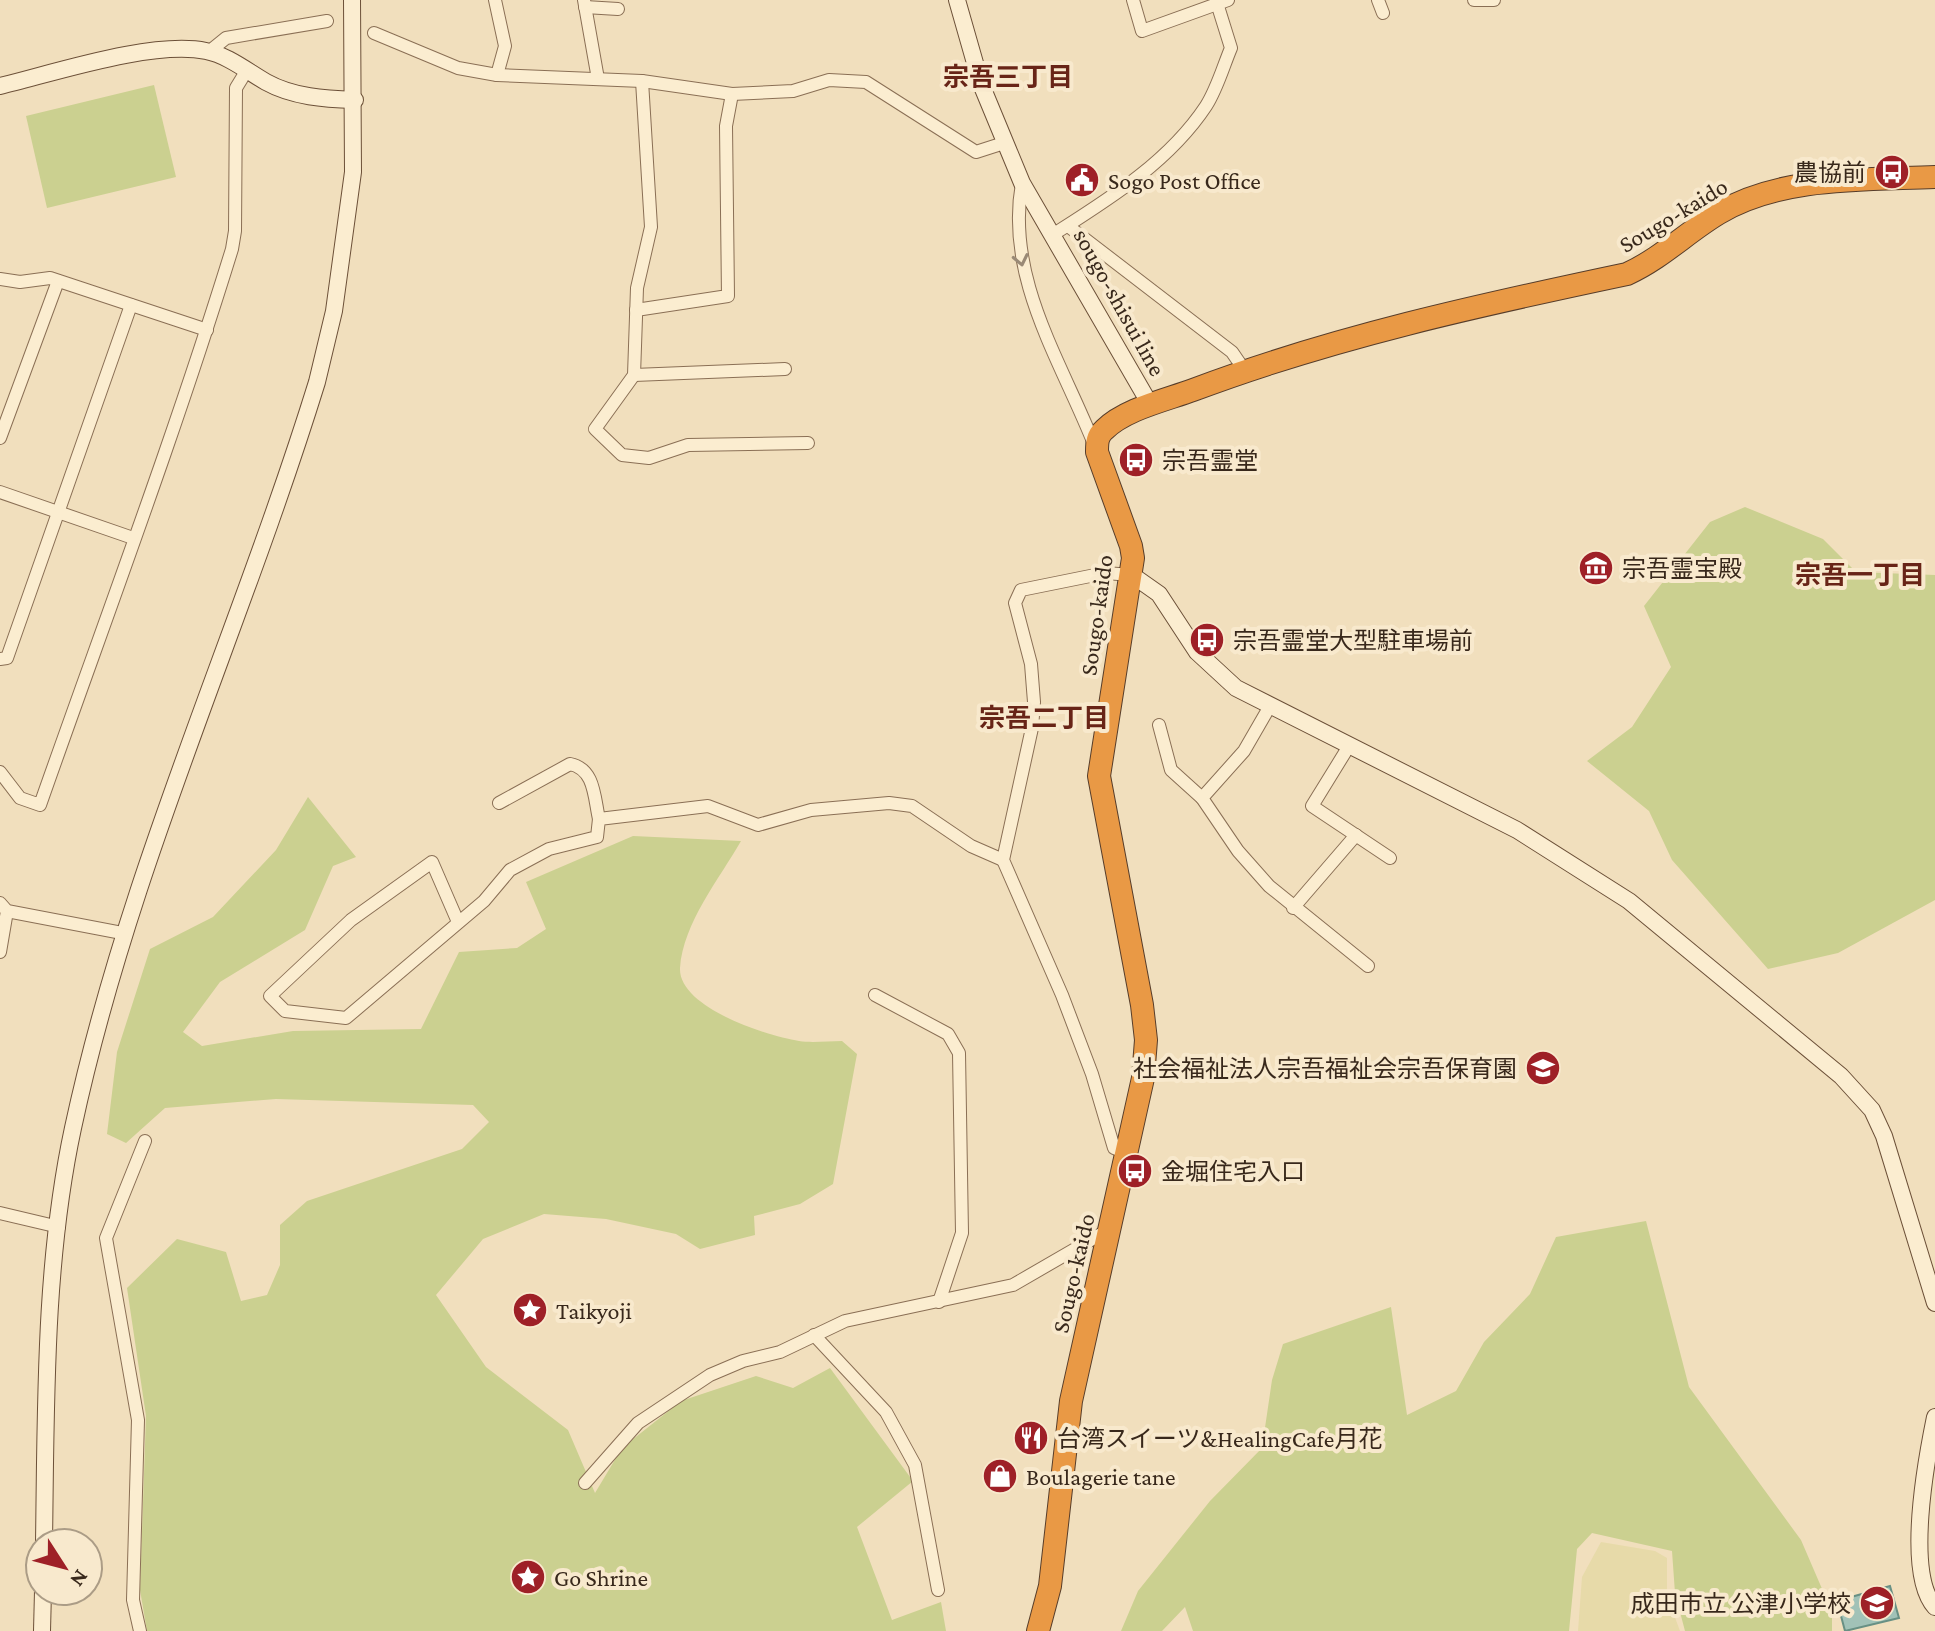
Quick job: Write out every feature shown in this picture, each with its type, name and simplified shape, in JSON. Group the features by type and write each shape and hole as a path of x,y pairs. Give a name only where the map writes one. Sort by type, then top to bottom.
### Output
{"highway":[{"name":"Sougo-kaido","path":"1038,1631 1050,1586 1071,1401 1143,1078 1146,1040 1099,776 1132,575 1131,546 1097,452 1097,440 1103,430 1151,406 1245,371 1377,330 1627,274 1657,260 1719,213 1770,192 1849,180 1935,177"}],"street":[{"path":"44,1527 48,1351 59,1227 72,1131 122,933 317,382 345,244 355,100 352,0"},
{"path":"495,0 505,46 497,75"},
{"name":"sougo-shisui line","path":"957,0 981,84 1022,183 1061,230 1151,406"},
{"path":"1133,0 1142,31 1220,2 1231,48 1207,105 1170,150 1115,195 1061,230 1232,352 1245,371"},
{"path":"1378,0 1383,13"},
{"path":"1474,0 1494,0"},
{"path":"598,79 585,3 618,9"},
{"path":"210,51 226,38 327,21"},
{"path":"374,33 458,68 497,75 642,81 732,94 793,91 829,80 866,82 976,152 1004,143"},
{"path":"0,86 169,49 210,51 283,90 314,98 355,100"},
{"path":"0,772 20,798 40,805 133,538 172,441 235,231 236,88 247,70"},
{"path":"642,81 651,227 637,288 634,375 595,429 622,455 649,458 688,445 808,443"},
{"path":"636,310 728,296 726,126 732,94"},
{"path":"1022,183 1017,213 1017,241 1031,298 1097,452"},
{"path":"0,279 58,281 207,330"},
{"path":"0,438 58,281"},
{"path":"0,659 7,658 131,305"},
{"path":"634,375 785,369"},
{"path":"0,492 133,538"},
{"path":"1126,1153 1114,1148 1092,1074 1062,995 1003,860 1032,728 1034,702 1031,664 1015,603 1021,590 1105,573 1132,575 1159,594 1197,652 1236,688 1517,830 1578,866 1629,901 1841,1076 1872,1110 1884,1136 1935,1303"},
{"path":"1202,798 1244,751 1270,706"},
{"path":"1159,725 1171,770 1202,798 1238,851 1293,908 1368,966"},
{"path":"1349,746 1312,806 1390,858"},
{"path":"458,922 432,862 351,920 270,996 285,1011 346,1018 484,901 510,870 549,849 597,837 599,819 590,775 581,766 570,764 499,803"},
{"path":"599,819 708,806 758,825 811,810 889,803 912,806 971,846 1003,860"},
{"path":"1293,908 1356,835"},
{"path":"0,952 4,907 122,933"},
{"path":"875,995 948,1034 959,1053 962,1233 939,1302"},
{"path":"140,1631 133,1587 138,1420 106,1238 145,1141"},
{"path":"0,1213 59,1227"},
{"path":"585,1483 638,1423 710,1375 743,1361 780,1352 862,1316 1013,1285 1110,1228"},
{"path":"814,1335 886,1412 915,1465 938,1590"},
{"path":"1935,1417 1918,1558 1921,1584 1935,1607"},
{"path":"42,1631 43,1607"}],"shaded area":[{"path":"1601,1542 1655,1551 1667,1558 1667,1596 1680,1631 1578,1631 1582,1577"}],"green space":[{"path":"154,85 176,177 47,208 26,116"},
{"path":"1745,507 1823,539 1856,572 1935,575 1935,900 1838,953 1768,969 1672,860 1649,811 1587,761 1632,727 1671,667 1644,606 1710,522"},
{"path":"308,797 356,857 333,866 305,930 220,982 183,1032 202,1046 293,1031 421,1029 459,952 517,948 546,929 526,882 633,836 741,841 688,934 680,968 683,982 708,1007 746,1026 799,1041 842,1041 857,1054 833,1184 800,1204 754,1216 755,1235 700,1249 676,1234 606,1219 544,1214 483,1239 436,1295 486,1367 568,1430 595,1493 622,1448 681,1401 756,1376 793,1388 830,1368 913,1481 857,1527 892,1620 941,1602 946,1631 147,1631 140,1590 146,1416 127,1288 177,1239 226,1252 241,1301 267,1295 280,1265 280,1225 307,1201 462,1149 489,1122 473,1105 276,1099 165,1108 126,1143 107,1134 117,1052 150,949 213,917 276,850"},
{"path":"1646,1221 1689,1387 1801,1540 1832,1612 1832,1631 1685,1631 1675,1593 1672,1551 1592,1533 1577,1549 1569,1631 1193,1631 1185,1607 1162,1631 1121,1631 1138,1591 1210,1501 1262,1448 1272,1380 1283,1344 1391,1307 1407,1415 1456,1391 1484,1342 1530,1294 1556,1237"}],"water":[{"path":"1890,1586 1899,1618 1845,1631 1837,1601"}],"place":[{"name":"農協前","path":"1892,172"},
{"name":"Sogo Post Office","path":"1082,180"},
{"name":"宗吾霊堂","path":"1136,460"},
{"name":"宗吾霊宝殿","path":"1596,568"},
{"name":"宗吾霊堂大型駐車場前","path":"1207,640"},
{"name":"社会福祉法人宗吾福祉会宗吾保育園","path":"1543,1068"},
{"name":"金堀住宅入口","path":"1135,1171"},
{"name":"Taikyoji","path":"530,1310"},
{"name":"台湾スイーツ&HealingCafe月花","path":"1031,1438"},
{"name":"Boulagerie tane","path":"1000,1476"},
{"name":"Go Shrine","path":"528,1577"},
{"name":"成田市立 公津小学校","path":"1877,1603"}],"district":[{"name":"宗吾三丁目","path":"1008,77"},
{"name":"宗吾一丁目","path":"1860,575"},
{"name":"宗吾二丁目","path":"1044,718"}]}
